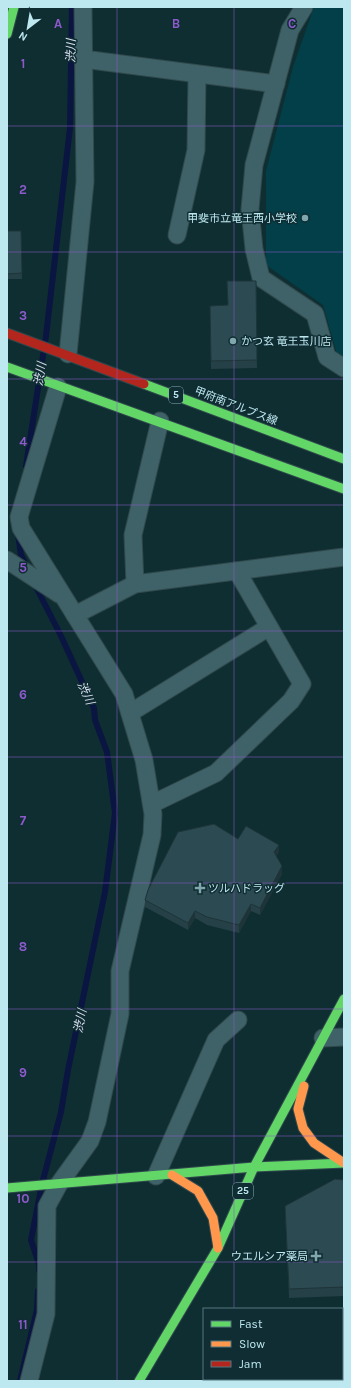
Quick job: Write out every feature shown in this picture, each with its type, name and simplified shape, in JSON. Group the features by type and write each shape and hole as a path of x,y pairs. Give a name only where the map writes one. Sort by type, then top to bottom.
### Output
{"main road":[{"path":"7,34 14,7"},
{"name":"甲府南アルプス線","path":"7,333 68,354 344,459"},
{"path":"7,367 58,387 160,421 344,489"},
{"name":"25","path":"139,1381 218,1248 254,1168 344,999"},
{"path":"313,1058 298,1109 304,1128 314,1144 344,1163"},
{"path":"7,1188 254,1168 344,1163"},
{"path":"164,1175 198,1191 213,1218 218,1248"}],"street":[{"path":"68,354 85,182 83,7"},
{"path":"304,7 290,30 254,165 250,209 254,249 261,278 315,314 327,358 344,368"},
{"path":"83,59 276,84"},
{"path":"177,235 196,150 197,74"},
{"path":"29,1381 46,1314 47,1206 59,1184 90,1141 97,1122 120,1014 120,971 152,836 153,814 144,760 124,694 21,528 19,517 58,387"},
{"path":"134,584 133,535 160,421"},
{"path":"75,615 134,584 344,557"},
{"path":"7,560 64,598"},
{"path":"152,804 216,773 291,702 302,684 237,571"},
{"path":"130,713 269,627"},
{"path":"164,1175 216,1040 238,1020"},
{"path":"323,1038 344,1037"}],"shaded area":[{"name":"甲斐市立竜王西小学校","path":"314,7 344,7 344,358 337,354 323,305 266,265 266,171 293,67"}],"building":[{"path":"7,231 21,231 22,273 7,274"},
{"name":"かつ玄 竜王玉川店","path":"227,281 256,281 257,360 211,361 210,306 228,305"},
{"path":"214,824 238,839 246,826 279,845 274,852 282,866 260,908 251,904 239,925 207,917 195,911 188,923 145,900 148,890 178,832"},
{"name":"ウエルシア薬局","path":"335,1179 344,1180 344,1287 289,1289 285,1206"},
{"path":"222,1380 259,1380 259,1381"}],"waterway":[{"name":"渋川","path":"26,466 46,336 70,128 72,7"},
{"name":"渋川","path":"18,534 21,555 27,567"},
{"name":"渋川","path":"34,583 61,636 94,708 95,720 107,752 115,813 105,892 68,1070 61,1112 43,1180"},
{"name":"渋川","path":"39,1270 39,1264 31,1240 41,1189"},
{"name":"渋川","path":"20,1381 37,1310 38,1291"}],"traffic: fast":[{"path":"7,34 14,7"},
{"path":"7,367 344,489"},
{"path":"144,384 344,459"},
{"path":"139,1381 218,1248 254,1167 344,999"},
{"path":"7,1188 254,1167 344,1163"}],"traffic: slow":[{"path":"304,1086 298,1109 303,1128 314,1143 344,1163"},
{"path":"172,1175 198,1191 213,1218 218,1248"}],"traffic: jam":[{"path":"7,333 144,384"}],"place":[{"name":"甲斐市立竜王西小学校","path":"305,218"},
{"name":"かつ玄 竜王玉川店","path":"233,341"},
{"name":"ツルハドラッグ","path":"200,888"},
{"name":"ウエルシア薬局","path":"316,1256"}]}
